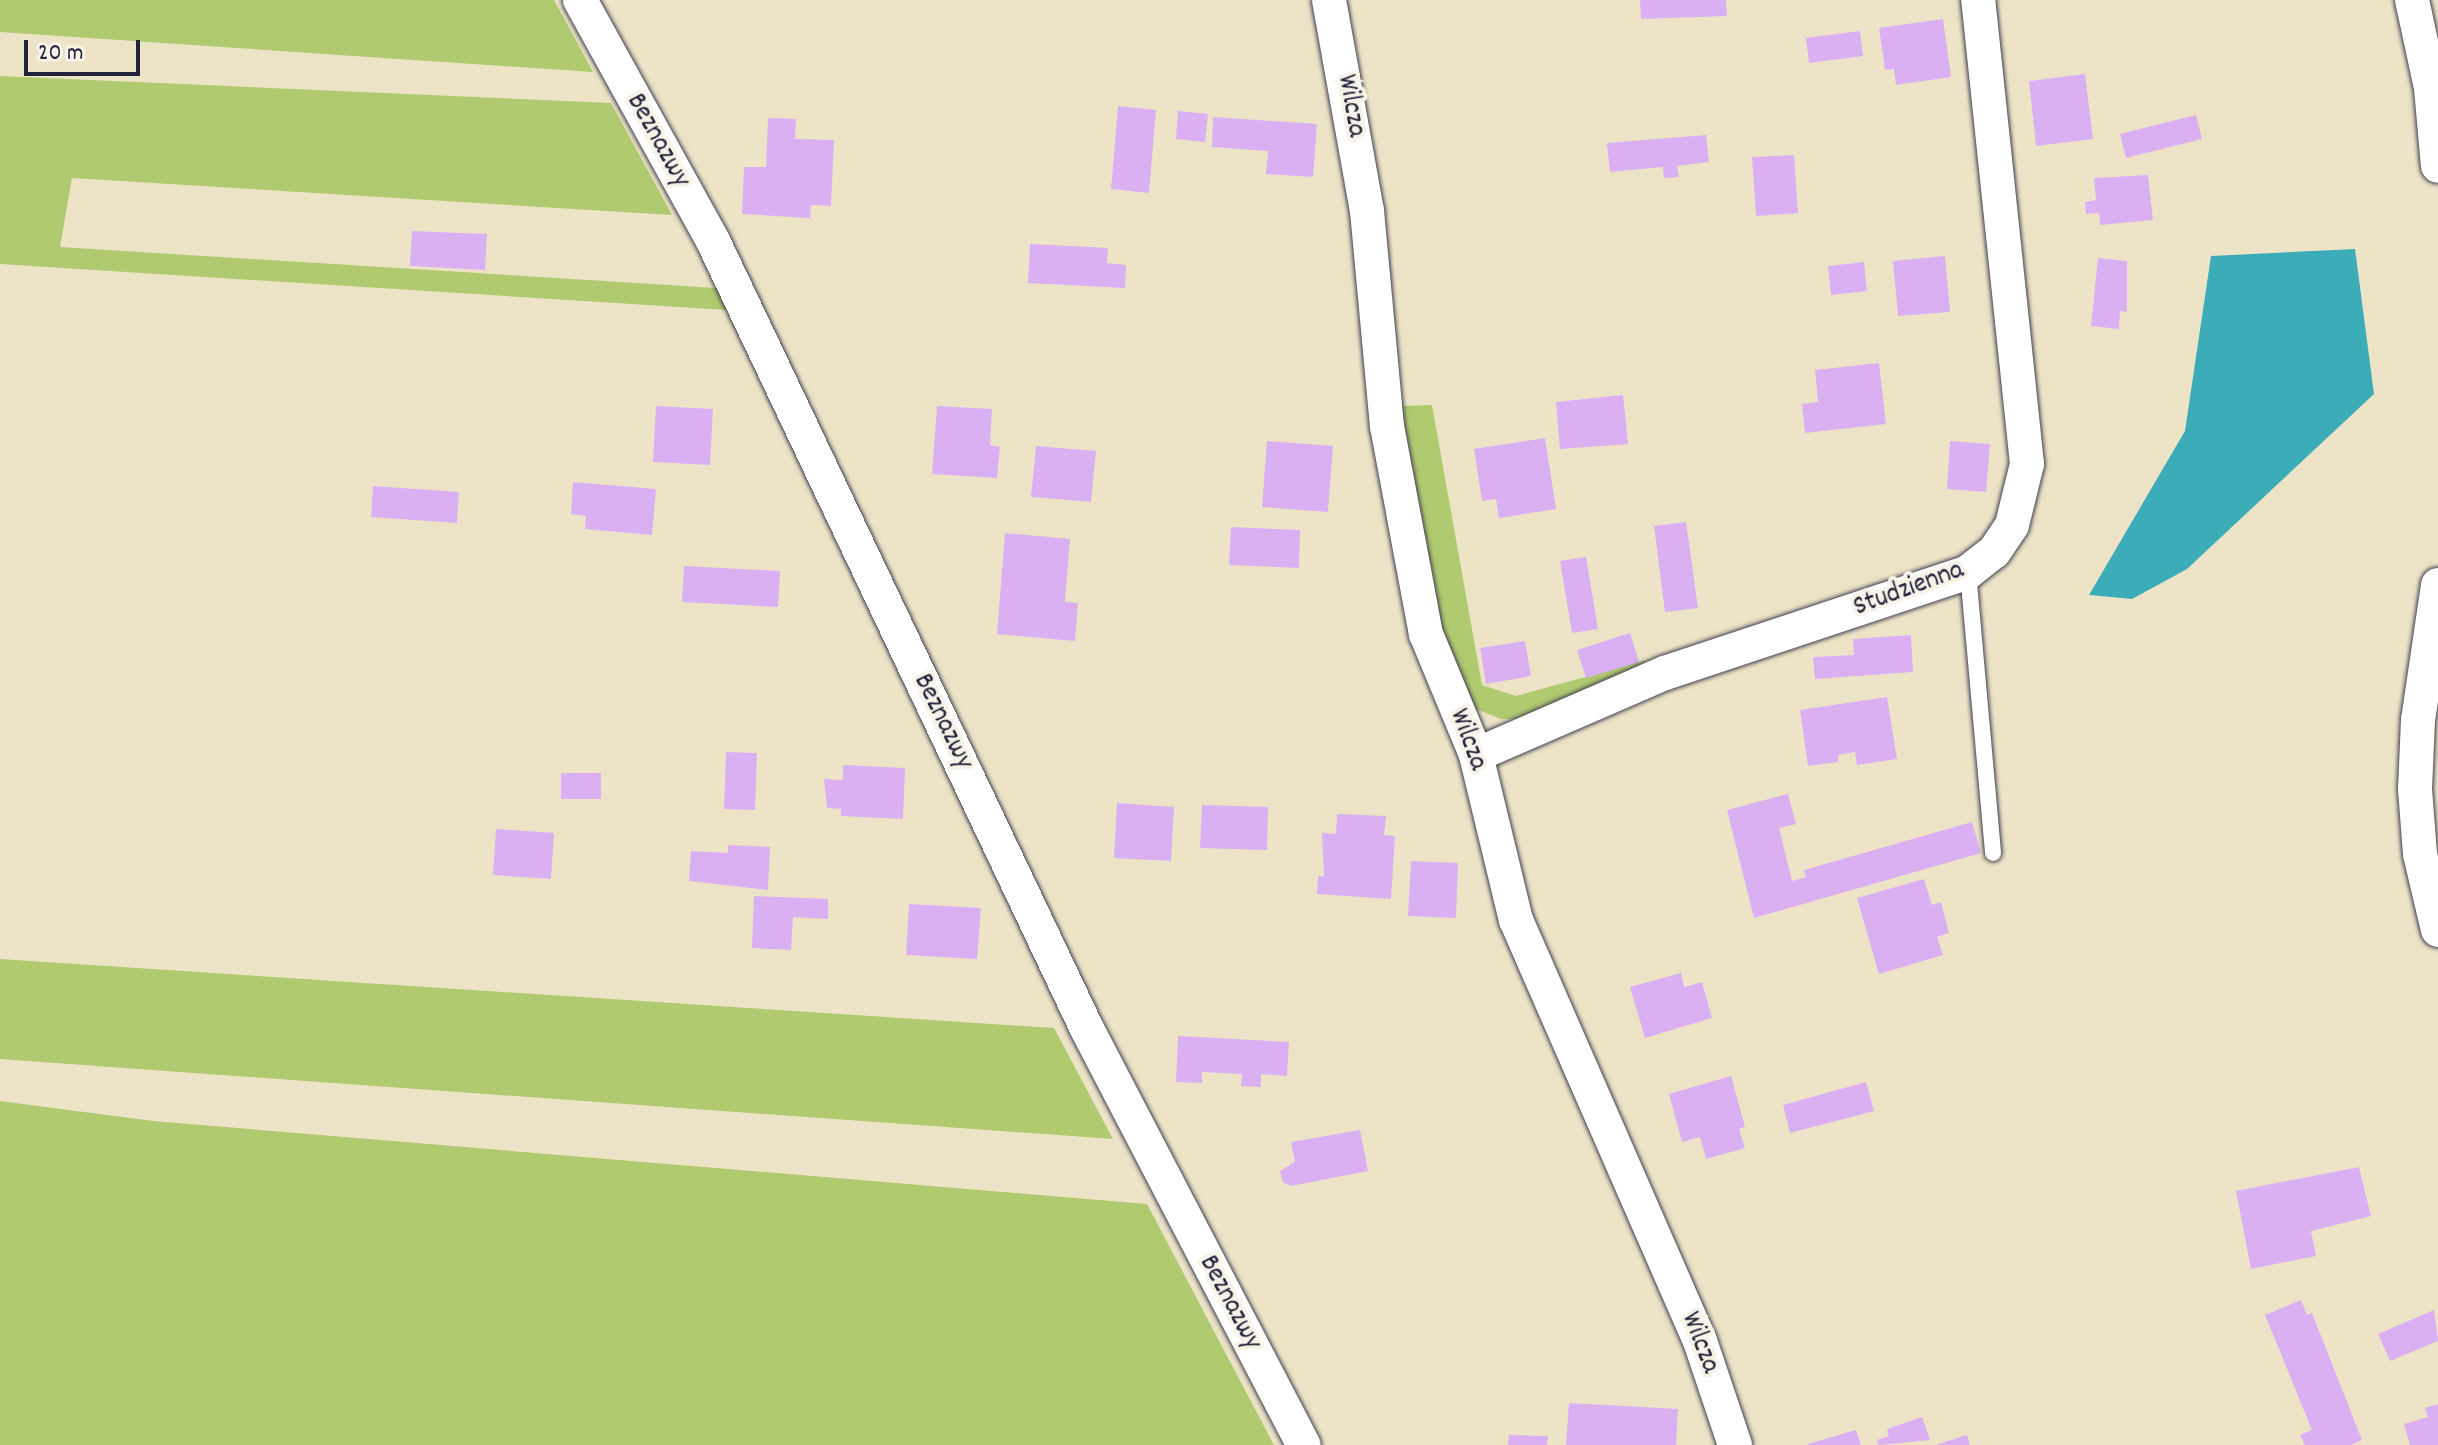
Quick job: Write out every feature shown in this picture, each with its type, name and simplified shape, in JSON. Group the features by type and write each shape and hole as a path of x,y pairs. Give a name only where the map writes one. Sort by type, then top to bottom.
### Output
{"street":[{"name":"Beznazwy","path":"580,0 713,241 1099,1054 1304,1445"},
{"name":"Wilcza","path":"1329,0 1367,211 1387,426 1426,634 1476,755 1516,920 1700,1341 1735,1445"},
{"name":"Studzienna","path":"1476,755 1665,673 1968,572 1994,552 2012,525 2027,464 1978,0"},
{"path":"2412,0 2431,88 2438,166"},
{"path":"2438,585 2418,720 2415,789 2420,854 2438,930"}],"lane":[{"path":"1968,572 1993,853"}],"green space":[{"path":"0,0 554,0 593,72 0,32"},
{"path":"0,76 611,103 672,215 72,178 60,247 717,288 727,310 0,264"},
{"path":"1432,405 1482,685 1516,696 1647,660 1608,684 1525,719 1501,719 1476,709 1459,692 1450,675 1401,406"},
{"path":"0,959 1054,1028 1113,1139 0,1059"},
{"path":"0,1101 153,1121 1147,1204 1274,1445 0,1445"}],"water":[{"path":"2355,249 2374,394 2187,569 2132,599 2089,595 2185,431 2211,256"}],"building":[{"path":"1640,0 1726,0 1727,16 1641,19"},
{"path":"1943,19 1951,77 1896,85 1894,69 1885,70 1879,28"},
{"path":"1860,31 1863,56 1809,63 1806,38"},
{"path":"2085,74 2093,139 2036,146 2029,81"},
{"path":"1118,106 1156,110 1149,193 1111,189"},
{"path":"1178,111 1208,114 1205,142 1176,139"},
{"path":"2196,115 2202,139 2126,158 2120,134"},
{"path":"1213,117 1317,124 1313,177 1266,174 1268,151 1212,147"},
{"path":"768,118 796,119 795,139 834,140 831,206 811,205 810,218 742,214 744,167 766,167"},
{"path":"1706,135 1709,162 1677,166 1679,177 1664,178 1663,167 1610,172 1607,143"},
{"path":"1794,155 1798,213 1756,216 1752,157"},
{"path":"2148,175 2153,220 2100,225 2099,213 2086,214 2085,202 2096,200 2094,178"},
{"path":"412,231 487,234 485,270 410,266"},
{"path":"1030,244 1108,248 1107,263 1126,265 1125,288 1028,283"},
{"path":"1945,256 1950,312 1898,316 1893,261"},
{"path":"2098,258 2127,261 2127,312 2120,311 2119,329 2091,326"},
{"path":"1864,262 1867,291 1831,295 1828,266"},
{"path":"1879,363 1886,424 1805,433 1802,404 1818,402 1815,370"},
{"path":"1623,395 1628,444 1560,449 1556,402"},
{"path":"656,406 713,409 710,465 653,462"},
{"path":"937,406 992,409 990,445 1000,447 997,478 932,474"},
{"path":"1545,438 1556,509 1499,518 1496,499 1482,501 1474,449"},
{"path":"1267,441 1333,446 1328,512 1262,507"},
{"path":"1950,441 1990,444 1986,492 1947,489"},
{"path":"1036,446 1096,451 1091,502 1031,497"},
{"path":"573,482 656,489 652,535 585,529 586,516 571,514"},
{"path":"373,486 459,492 457,523 371,517"},
{"path":"1686,522 1698,608 1665,612 1654,526"},
{"path":"1231,527 1300,530 1299,568 1229,565"},
{"path":"1005,533 1070,539 1065,602 1078,603 1075,641 997,634"},
{"path":"1586,557 1598,629 1572,633 1560,561"},
{"path":"684,566 780,571 778,607 682,602"},
{"path":"1630,633 1639,662 1586,678 1577,650"},
{"path":"1911,635 1913,672 1815,679 1813,657 1854,655 1853,639"},
{"path":"1525,641 1531,676 1486,684 1480,648"},
{"path":"1887,697 1897,759 1857,765 1855,752 1838,755 1838,762 1808,766 1800,710"},
{"path":"726,752 757,753 755,810 724,809"},
{"path":"843,765 905,768 903,819 841,816 841,809 827,808 824,779 843,780"},
{"path":"561,773 601,773 601,799 561,799"},
{"path":"1788,794 1796,824 1779,828 1792,881 1806,877 1804,870 1972,822 1981,853 1754,918 1727,810"},
{"path":"1117,803 1174,807 1171,861 1114,858"},
{"path":"1202,805 1268,807 1267,850 1200,848"},
{"path":"1337,814 1386,816 1384,835 1395,836 1391,899 1317,894 1318,876 1324,877 1322,833 1336,834"},
{"path":"496,829 554,833 551,879 493,875"},
{"path":"728,845 770,847 768,890 689,881 691,851 728,853"},
{"path":"1411,861 1458,863 1456,918 1408,916"},
{"path":"1924,879 1932,905 1941,902 1949,933 1937,937 1943,955 1879,974 1857,898"},
{"path":"754,896 828,899 828,919 793,917 791,950 752,948"},
{"path":"909,904 981,908 977,959 906,955"},
{"path":"1681,973 1684,987 1702,982 1712,1018 1645,1038 1630,987"},
{"path":"1178,1036 1289,1042 1287,1076 1261,1074 1261,1087 1241,1086 1242,1074 1202,1072 1202,1083 1176,1082"},
{"path":"1731,1076 1745,1127 1739,1129 1745,1148 1706,1159 1700,1137 1682,1142 1669,1094"},
{"path":"1866,1082 1874,1111 1790,1133 1783,1105"},
{"path":"1360,1130 1368,1171 1291,1186 1283,1182 1280,1171 1295,1162 1291,1142"},
{"path":"2359,1167 2371,1216 2311,1231 2316,1256 2251,1269 2236,1191"},
{"path":"2301,1300 2307,1315 2312,1313 2362,1440 2351,1445 2305,1445 2300,1435 2312,1430 2265,1315"},
{"path":"2434,1310 2438,1341 2390,1361 2378,1334"},
{"path":"1569,1403 1678,1409 1676,1445 1566,1445"},
{"path":"2438,1404 2438,1445 2410,1445 2404,1424 2428,1417 2425,1408"},
{"path":"1922,1417 1930,1440 1879,1445 1877,1440 1889,1436 1887,1429"},
{"path":"1856,1430 1861,1445 1808,1445 1808,1444"},
{"path":"1509,1435 1548,1436 1547,1445 1508,1445"},
{"path":"1967,1435 1970,1445 1938,1445 1938,1444"}]}
